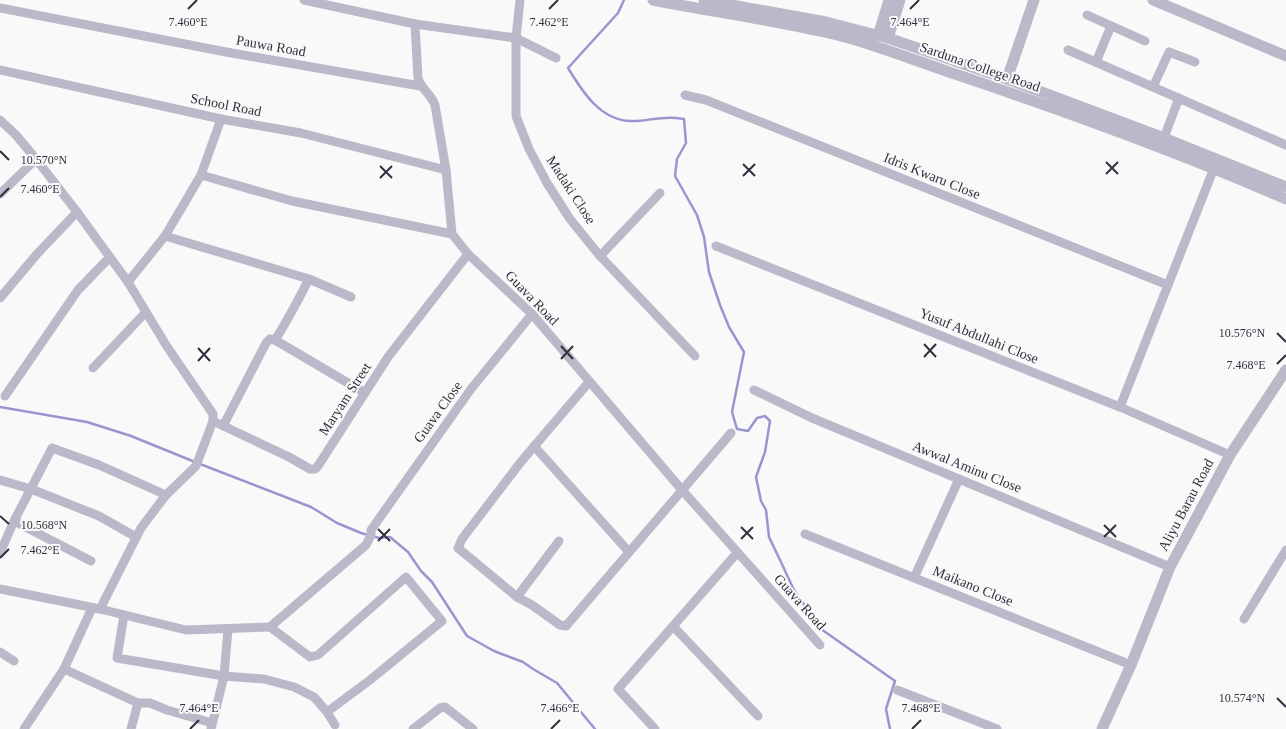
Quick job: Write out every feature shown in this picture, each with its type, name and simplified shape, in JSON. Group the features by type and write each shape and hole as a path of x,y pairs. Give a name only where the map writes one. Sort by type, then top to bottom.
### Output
{"street":[{"path":"304,0 415,24 516,38 556,58"},
{"name":"Madaki Close","path":"520,0 516,38 516,116 529,149 547,183 570,219 600,256 695,356"},
{"name":"Sarduna College Road","path":"653,0 825,32 860,42 1162,143 1286,187"},
{"name":"Sarduna College Road","path":"704,0 826,22 883,37 1007,79 1162,143 1286,199"},
{"path":"883,37 889,0"},
{"path":"883,37 900,0"},
{"path":"1007,79 1034,0"},
{"path":"1154,0 1175,4 1286,56"},
{"name":"Pauwa Road","path":"0,8 226,52 420,86"},
{"path":"1087,15 1145,41"},
{"path":"201,175 292,201 452,234 446,170 436,105 432,97 420,86 415,24"},
{"path":"1096,62 1111,26"},
{"path":"1068,50 1286,145"},
{"path":"1153,87 1169,52 1195,62"},
{"name":"School Road","path":"0,70 221,119 301,134 446,170"},
{"name":"Idris Kwaru Close","path":"686,95 715,104 1168,285"},
{"path":"1162,143 1179,98"},
{"path":"128,282 165,236 201,175 221,119"},
{"path":"0,120 36,158 78,212 109,258 128,282 166,345 213,414 213,421 198,462 166,495 141,528 64,669 24,729"},
{"path":"0,194 36,158"},
{"path":"1120,407 1214,168"},
{"path":"600,256 660,193"},
{"path":"0,298 37,254 78,212"},
{"name":"Guava Road","path":"452,234 468,254 532,314 682,490 820,645"},
{"path":"165,236 309,279 351,297"},
{"name":"Yusuf Abdullahi Close","path":"716,246 1120,407 1230,455"},
{"name":"Maryam Street","path":"213,421 290,457 310,469 314,469 318,466 388,357 468,254"},
{"path":"5,396 10,386 78,290 109,258"},
{"path":"274,340 291,314 309,279"},
{"path":"93,368 146,312"},
{"name":"Guava Close","path":"270,627 366,545 371,530 471,390 532,314"},
{"path":"223,426 266,343 270,339 365,393"},
{"name":"Aliyu Barau Road","path":"1102,729 1131,665 1170,567 1230,455 1286,370"},
{"path":"589,382 534,446 468,531 458,548 517,598 532,605 560,626 566,626 731,433"},
{"name":"Awwal Aminu Close","path":"754,390 812,418 1170,567"},
{"path":"534,446 629,552"},
{"path":"0,553 4,534 14,521 52,448 99,465 166,495"},
{"path":"914,578 959,479"},
{"path":"0,480 31,489 98,516 136,537"},
{"path":"14,521 91,561"},
{"name":"Maikano Close","path":"805,534 1131,665"},
{"path":"517,598 559,541"},
{"path":"1244,619 1286,550"},
{"path":"655,729 618,689 737,553"},
{"path":"0,589 96,608 186,630 270,627 313,658 406,577 442,621 370,680 327,712"},
{"path":"124,615 117,658 224,676 264,679 294,687 314,697 335,725"},
{"path":"673,626 758,716"},
{"path":"64,669 138,703 150,703 212,726 224,676 228,629"},
{"path":"0,652 14,661"},
{"path":"897,690 997,729"},
{"path":"131,729 138,703"},
{"path":"413,729 440,708 445,707 473,729"}],"waterway":[{"path":"624,0 618,13 568,68 586,95 610,116 630,121 670,118 684,119 686,143 677,159 675,176 697,215 704,237 709,272 720,305 729,327 744,352 732,412 737,429 748,431 757,418 765,416 770,421 765,452 756,477 761,501 766,510 769,537 794,590 821,629 895,681 886,709 890,729"},
{"path":"0,407 87,422 131,436 195,462"},
{"path":"200,464 311,507 337,523 361,533 379,538 390,537 408,552 421,571 432,582 467,636 494,651 523,662 557,683 595,729"}]}
